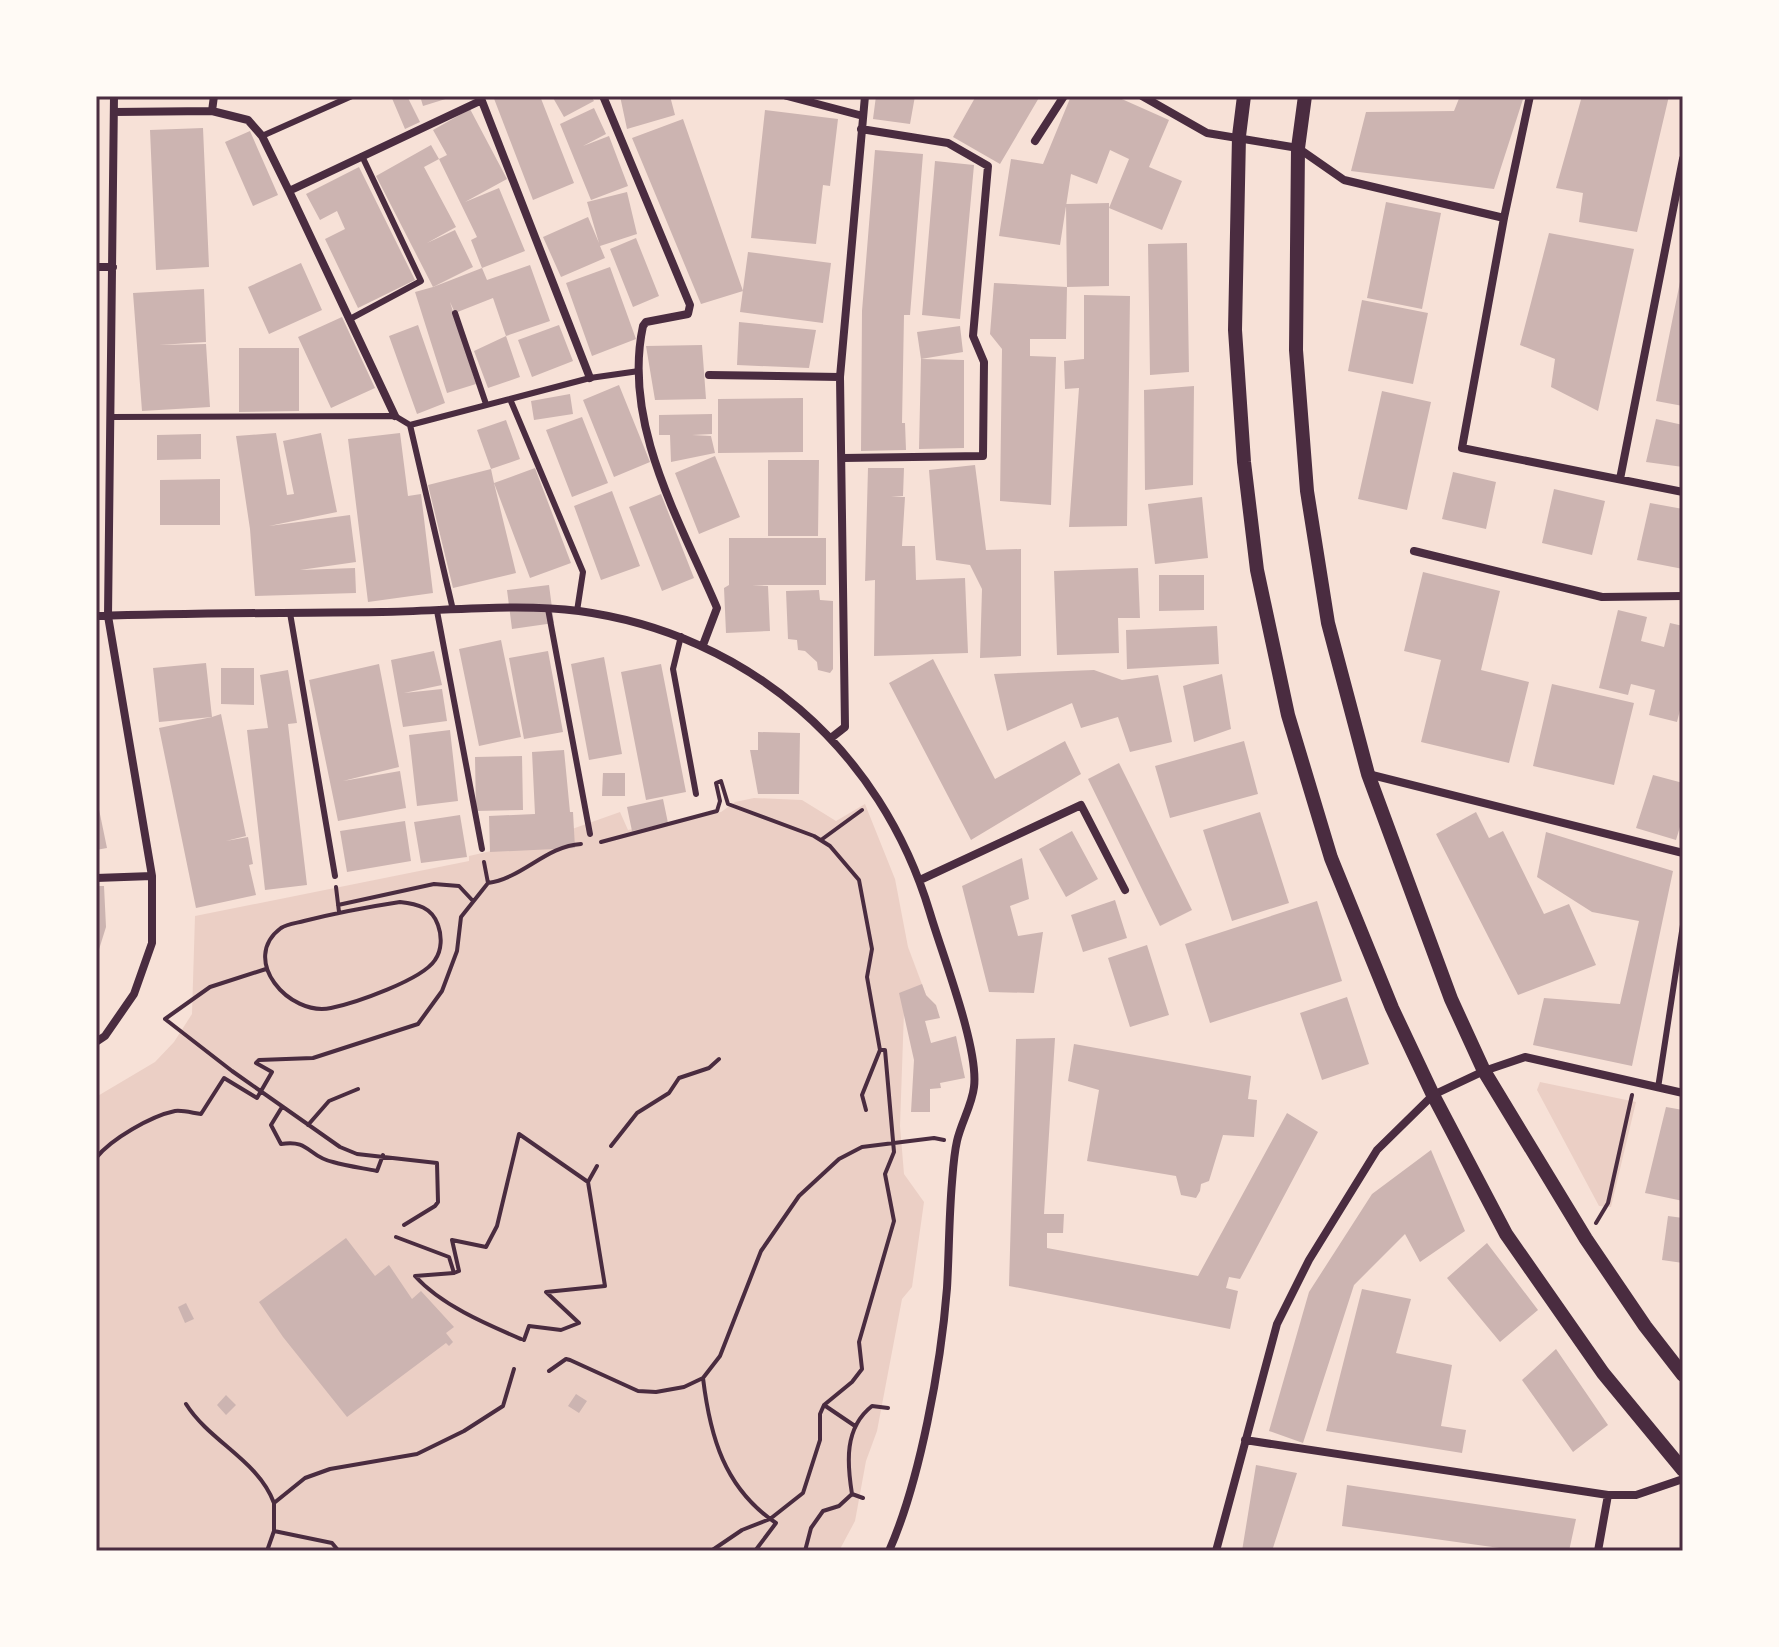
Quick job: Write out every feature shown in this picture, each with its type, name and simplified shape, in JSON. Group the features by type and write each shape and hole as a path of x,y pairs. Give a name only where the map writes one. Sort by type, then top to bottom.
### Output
{"street":[{"path":"96,1042 105,1036 134,994 152,943 152,876 108,616 114,96"},
{"path":"212,111 214,96"},
{"path":"603,96 690,305 688,314 646,322 643,326 639,371 648,446 717,608 703,645"},
{"path":"787,96 863,116"},
{"path":"831,738 845,727 840,377 865,96"},
{"path":"1035,141 1064,96"},
{"path":"1142,96 1207,133 1298,148 1344,180 1504,218"},
{"path":"1244,96 1239,136 1235,330 1244,462 1257,570 1288,715 1331,858 1392,1008 1433,1095 1506,1234 1603,1373 1683,1470"},
{"path":"1305,96 1298,148 1296,350 1307,491 1328,623 1368,774 1451,999 1484,1071 1586,1239 1645,1326 1683,1375"},
{"path":"1530,96 1462,448 1683,492"},
{"path":"289,191 480,98 590,378"},
{"path":"114,112 212,111 248,120 262,136 395,416"},
{"path":"843,458 983,456 984,362 973,336 988,166 948,143 861,129"},
{"path":"1620,479 1683,159"},
{"path":"96,267 113,267"},
{"path":"709,375 840,377"},
{"path":"1414,551 1602,597 1683,596"},
{"path":"96,616 577,611 633,622 703,645 790,699 831,738 869,785 899,833 920,880 969,1042 974,1085 957,1142 952,1180 947,1292 934,1382 916,1466 889,1551"},
{"path":"1368,774 1683,853"},
{"path":"920,880 1081,805 1125,890"},
{"path":"96,878 152,876"},
{"path":"1216,1551 1277,1324 1309,1260 1377,1150 1433,1095 1484,1071 1525,1057 1683,1093"},
{"path":"1245,1440 1608,1495 1636,1495 1683,1479"},
{"path":"1598,1551 1608,1495"}],"lane":[{"path":"262,136 352,96"},
{"path":"350,319 421,281 362,156"},
{"path":"455,313 486,404"},
{"path":"410,425 590,378 639,371"},
{"path":"510,399 583,572 577,611"},
{"path":"110,417 395,416 410,425 453,610"},
{"path":"548,609 590,834"},
{"path":"437,611 482,853"},
{"path":"290,613 335,879"},
{"path":"681,636 673,669 696,794"},
{"path":"1658,1088 1683,925"}],"path":[{"path":"603,842 717,811 720,801 716,783 721,781 728,804 830,846 859,880 872,949 867,977 880,1050 862,1095 866,1110"},
{"path":"821,840 862,810"},
{"path":"96,1158 103,1149 149,1120 177,1110 201,1114 224,1078 257,1098 272,1072 256,1063 259,1060 313,1058 418,1024 442,991 457,951 461,917 488,883 506,880 566,845 578,844"},
{"path":"482,853 488,883"},
{"path":"335,879 339,912"},
{"path":"338,905 434,884 459,886 473,901"},
{"path":"400,902 422,905 436,918 441,931 441,947 435,961 422,973 362,1000 328,1009 310,1009 290,1000 277,988 266,969 268,943 282,927 339,912 400,902"},
{"path":"266,969 210,987 165,1019 340,1147 357,1154 437,1163 438,1202 404,1225"},
{"path":"711,1551 742,1530 770,1519 803,1493 820,1440 820,1414 824,1405 852,1382 862,1369 859,1342 894,1221 885,1174 894,1152 885,1050 880,1050"},
{"path":"611,1146 637,1113 669,1093 679,1078 709,1068 719,1059"},
{"path":"1586,1239 1608,1203 1631,1095 1658,1088"},
{"path":"308,1125 329,1101 358,1089"},
{"path":"282,1107 271,1125 281,1144 297,1142 308,1147 316,1156 331,1162 377,1171 383,1155"},
{"path":"588,1182 519,1134 497,1226 486,1247 452,1240 459,1271 415,1276 424,1287 441,1298 523,1340 529,1326 561,1330 579,1323 546,1292 605,1286 588,1182 597,1166"},
{"path":"549,1371 566,1359 638,1391 656,1392 684,1387 703,1378 720,1356 761,1251 799,1196 839,1159 862,1147 934,1138"},
{"path":"396,1237 449,1257 454,1273"},
{"path":"274,1503 305,1478 330,1469 417,1454 464,1431 503,1406 514,1369"},
{"path":"703,1378 714,1441 731,1478 776,1523 755,1551"},
{"path":"186,1404 201,1425 264,1480 274,1503 274,1531 267,1551"},
{"path":"824,1405 855,1426"},
{"path":"852,1494 848,1467 855,1426 872,1406 888,1408"},
{"path":"852,1494 863,1498"},
{"path":"805,1551 811,1528 823,1511 839,1506 852,1494"},
{"path":"274,1531 332,1543 337,1549"}],"shaded area":[{"path":"754,798 802,800 836,821 865,804 895,879 908,947 926,995 904,1011 900,1126 904,1174 924,1202 912,1287 902,1299 877,1431 866,1461 855,1521 839,1551 96,1551 96,1097 155,1062 174,1042 192,1014 195,916 469,861 469,856 544,839 620,812 628,830 721,812 735,802"},
{"path":"1540,1082 1636,1102 1611,1207 1599,1206 1537,1090"}],"building":[{"path":"391,96 407,96 420,122 405,129"},
{"path":"420,96 452,96 452,97 423,106"},
{"path":"493,96 540,96 574,183 533,200"},
{"path":"552,96 591,96 594,101 564,117"},
{"path":"620,96 670,96 675,115 627,129"},
{"path":"876,96 915,96 910,124 873,119"},
{"path":"976,96 1040,96 1000,164 953,137"},
{"path":"1071,96 1115,96 1169,120 1149,167 1182,181 1162,230 1109,208 1109,286 1067,287 1066,206 1060,245 999,236 1011,159 1043,164","holes":["1110,150 1129,159 1109,208 1109,203 1066,204 1071,174 1097,184"]},
{"path":"1460,96 1524,96 1494,189 1351,171 1366,112 1454,111"},
{"path":"1582,96 1669,96 1637,232 1579,222 1583,193 1556,188"},
{"path":"594,108 606,134 583,146 609,136 628,186 591,200 560,124"},
{"path":"470,109 507,179 465,202 499,188 525,251 482,268 471,240 477,237 439,159 447,155 433,130"},
{"path":"765,110 838,119 830,186 823,185 816,244 751,238"},
{"path":"683,119 743,291 701,304 632,138"},
{"path":"203,128 209,267 156,270 150,130"},
{"path":"250,131 278,195 253,206 225,142"},
{"path":"431,145 439,159 424,167 456,227 427,243 455,230 473,267 433,287 376,176"},
{"path":"875,150 923,154 910,315 904,315 902,423 905,423 906,450 861,451 862,311"},
{"path":"935,161 974,165 960,319 922,315"},
{"path":"359,167 415,280 358,308 325,239 345,229 337,211 320,220 306,194"},
{"path":"627,192 637,234 600,246 605,258 561,277 543,237 588,217 599,243 587,202"},
{"path":"1386,202 1441,213 1422,309 1367,298"},
{"path":"1549,233 1634,249 1598,411 1551,387 1555,359 1520,345"},
{"path":"636,238 659,296 633,307 610,249"},
{"path":"1187,243 1189,372 1150,375 1148,244"},
{"path":"748,252 831,263 823,323 740,312"},
{"path":"301,263 322,310 269,334 248,287"},
{"path":"530,265 550,321 506,336 493,298 455,313 450,302 476,384 447,393 415,292 482,268 487,280"},
{"path":"610,267 636,339 592,356 566,283"},
{"path":"1683,272 1683,406 1656,401"},
{"path":"994,283 1067,287 1066,339 1030,339 1030,356 1056,357 1051,505 1000,501 1002,349 990,334"},
{"path":"204,289 206,342 159,345 206,344 210,407 142,411 133,293"},
{"path":"1084,295 1130,296 1127,526 1069,527 1079,388 1065,389 1064,361 1084,359"},
{"path":"1362,300 1428,313 1413,384 1348,371"},
{"path":"342,317 375,388 331,408 298,337"},
{"path":"739,322 816,330 809,368 737,365"},
{"path":"418,325 445,403 417,414 389,336"},
{"path":"559,325 573,361 532,377 518,340"},
{"path":"960,326 963,352 921,359 917,332"},
{"path":"506,336 520,377 488,388 474,351"},
{"path":"702,345 706,399 655,400 646,346"},
{"path":"239,348 299,348 299,411 239,412"},
{"path":"921,359 964,360 964,448 919,449"},
{"path":"619,385 650,462 614,477 583,400"},
{"path":"1194,386 1193,485 1145,490 1144,390"},
{"path":"1382,391 1431,402 1407,510 1358,499"},
{"path":"570,394 573,414 534,420 531,401"},
{"path":"803,398 803,452 718,453 718,399"},
{"path":"712,414 712,434 692,435 711,436 715,453 671,462 670,435 659,435 659,415"},
{"path":"582,417 608,483 572,497 546,430"},
{"path":"1656,419 1683,425 1683,467 1646,462"},
{"path":"506,420 520,459 491,469 477,430"},
{"path":"276,433 287,495 294,494 283,441 321,433 337,512 269,526 350,515 356,562 300,570 355,568 356,593 255,596 250,529 236,436"},
{"path":"400,433 408,496 421,494 433,593 368,602 348,439"},
{"path":"201,434 201,459 157,460 157,435"},
{"path":"715,456 740,517 699,534 675,473"},
{"path":"768,460 819,460 818,536 768,536"},
{"path":"975,465 986,550 1021,549 1021,656 980,658 982,589 970,565 936,560 929,470"},
{"path":"535,468 571,563 530,578 494,483"},
{"path":"868,468 904,468 903,496 891,497 905,497 902,546 915,546 916,580 965,578 968,653 874,656 875,580 865,581"},
{"path":"491,469 516,573 453,588 428,485"},
{"path":"1453,472 1496,482 1486,529 1442,519"},
{"path":"220,479 220,525 160,525 160,480"},
{"path":"1554,489 1605,501 1592,555 1542,543"},
{"path":"612,491 640,566 601,580 574,506"},
{"path":"661,494 694,578 662,591 629,507"},
{"path":"1202,497 1208,558 1155,564 1148,504"},
{"path":"1650,503 1683,509 1683,569 1637,560"},
{"path":"729,538 826,538 826,585 752,585 768,586 770,631 726,633 724,588 729,585"},
{"path":"1138,568 1140,618 1118,618 1119,653 1057,655 1054,571"},
{"path":"1423,572 1500,591 1481,670 1529,682 1509,763 1421,742 1441,660 1404,651"},
{"path":"1159,575 1204,575 1204,610 1159,611"},
{"path":"549,585 554,623 512,629 507,590"},
{"path":"819,590 820,600 833,601 833,669 830,673 818,670 817,662 805,651 798,650 797,640 788,639 786,591"},
{"path":"1618,610 1647,617 1641,641 1664,647 1670,623 1683,626 1683,698 1677,722 1649,715 1655,690 1631,684 1628,695 1599,688"},
{"path":"1217,626 1219,664 1127,669 1126,630"},
{"path":"501,640 521,737 479,746 459,649"},
{"path":"434,651 442,685 404,693 442,689 447,721 403,727 391,660"},
{"path":"548,651 563,732 524,739 509,658"},
{"path":"604,657 622,754 589,760 571,664"},
{"path":"933,659 995,779 1065,741 1081,774 971,840 889,683"},
{"path":"206,663 212,717 159,722 153,668"},
{"path":"379,664 399,767 343,781 400,771 406,808 338,821 309,680"},
{"path":"661,664 686,792 646,800 621,672"},
{"path":"221,668 254,668 254,705 221,704"},
{"path":"288,670 297,723 288,724 307,885 265,890 247,730 268,728 260,675"},
{"path":"1094,670 1122,680 1158,675 1172,742 1130,752 1118,717 1081,728 1072,703 1007,731 994,674"},
{"path":"1222,674 1231,729 1194,742 1183,686"},
{"path":"1552,684 1634,703 1614,785 1533,766"},
{"path":"221,714 246,836 226,841 248,837 253,864 249,865 256,895 196,908 159,728"},
{"path":"450,730 458,801 417,806 409,735"},
{"path":"758,732 800,733 799,794 758,794 750,750 758,750"},
{"path":"1244,741 1258,794 1170,818 1155,766"},
{"path":"564,750 575,848 490,852 489,816 535,814 532,752"},
{"path":"522,756 523,810 476,811 475,757"},
{"path":"1119,763 1192,910 1160,926 1088,779"},
{"path":"603,773 625,773 625,796 602,796"},
{"path":"1653,775 1683,783 1683,817 1676,840 1636,828"},
{"path":"96,795 107,848 96,850"},
{"path":"663,799 668,823 632,831 627,807"},
{"path":"1260,812 1289,903 1232,921 1203,830"},
{"path":"1476,812 1489,838 1503,831 1544,914 1569,904 1596,965 1518,995 1436,834"},
{"path":"460,815 467,857 421,863 414,822"},
{"path":"405,821 411,861 347,872 340,831"},
{"path":"1072,831 1098,879 1066,897 1039,849"},
{"path":"1546,832 1673,871 1632,1066 1533,1045 1544,998 1620,1004 1639,921 1592,912 1537,877"},
{"path":"1022,858 1029,899 1010,906 1018,936 1043,932 1034,993 989,992 962,886"},
{"path":"96,886 104,886 106,927 96,959"},
{"path":"1115,900 1127,938 1083,952 1071,915"},
{"path":"1317,901 1342,981 1210,1023 1185,944"},
{"path":"1147,945 1169,1015 1130,1027 1108,958"},
{"path":"922,984 926,995 936,1005 940,1018 925,1021 931,1043 956,1036 965,1078 940,1083 941,1088 930,1089 930,1112 911,1112 914,1060 899,993"},
{"path":"1347,997 1369,1064 1322,1080 1300,1013"},
{"path":"1055,1038 1044,1214 1064,1214 1063,1233 1047,1233 1047,1248 1198,1276 1287,1113 1318,1132 1240,1279 1229,1277 1226,1288 1238,1291 1230,1329 1009,1286 1016,1039"},
{"path":"1074,1044 1251,1076 1248,1099 1257,1100 1254,1137 1223,1135 1209,1181 1201,1184 1196,1198 1181,1195 1176,1176 1087,1161 1099,1090 1068,1081"},
{"path":"1666,1107 1683,1110 1683,1201 1645,1193"},
{"path":"1431,1150 1465,1231 1420,1262 1405,1234 1354,1285 1303,1443 1269,1431 1309,1292 1372,1194"},
{"path":"1668,1216 1683,1218 1683,1263 1662,1260"},
{"path":"346,1238 375,1276 389,1265 412,1299 421,1291 454,1327 446,1333 453,1342 449,1346 446,1343 347,1417 259,1302"},
{"path":"1487,1243 1538,1310 1500,1342 1447,1278"},
{"path":"1362,1289 1411,1299 1396,1353 1452,1365 1441,1426 1466,1430 1462,1453 1326,1431"},
{"path":"186,1303 194,1319 185,1323 178,1307"},
{"path":"1556,1349 1608,1425 1573,1452 1522,1380"},
{"path":"576,1394 587,1401 579,1413 568,1406"},
{"path":"226,1395 236,1405 226,1415 217,1405"},
{"path":"1256,1465 1297,1473 1272,1551 1242,1551"},
{"path":"1347,1485 1576,1519 1569,1551 1521,1551 1342,1526"}]}
